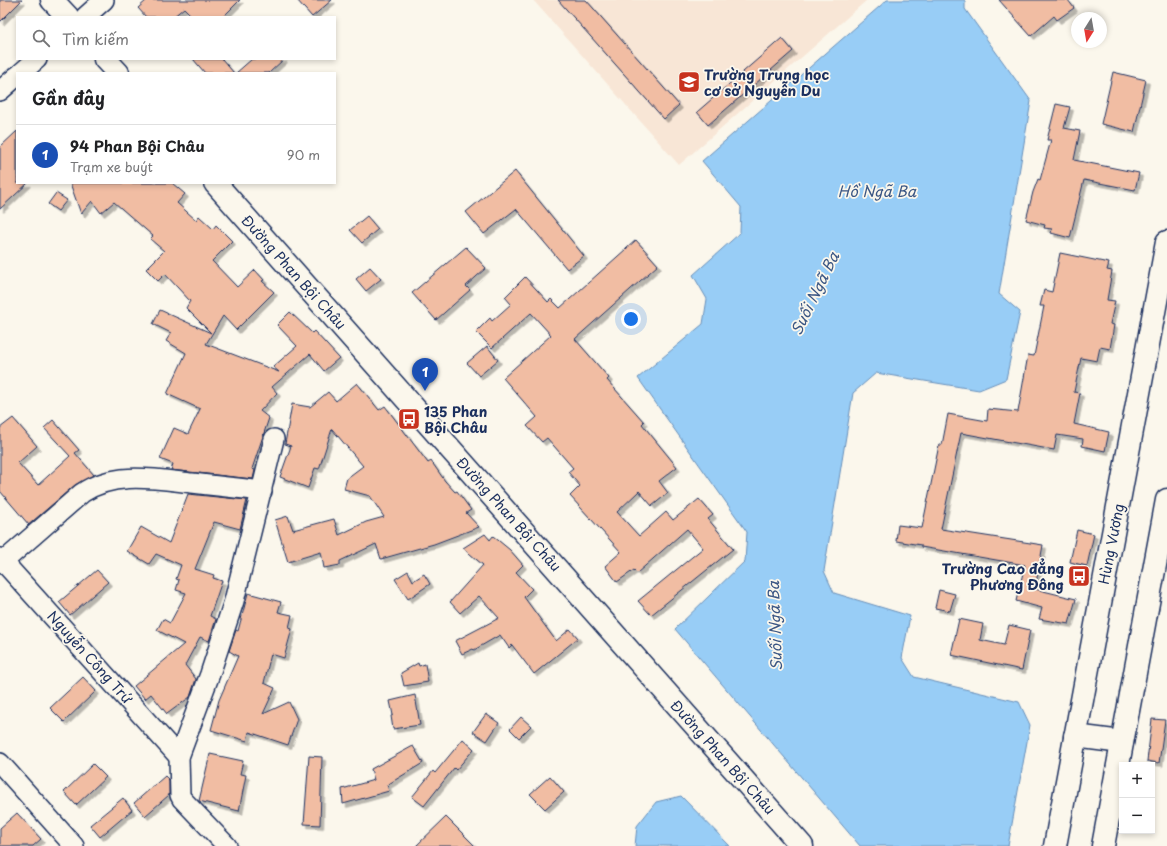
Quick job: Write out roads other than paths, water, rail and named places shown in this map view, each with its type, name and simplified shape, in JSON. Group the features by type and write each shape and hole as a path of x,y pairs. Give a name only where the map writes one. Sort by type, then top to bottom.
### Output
{"main road":[{"path":"52,0 67,16"},
{"path":"106,60 117,72"},
{"name":"Đường Phan Bội Châu","path":"216,184 802,846"},
{"name":"Hùng Vương","path":"1055,846 1167,242"},
{"path":"1103,846 1167,500"},
{"path":"1075,736 1122,742"}],"street":[{"path":"86,16 104,0"},
{"path":"22,72 36,60"},
{"path":"0,91 16,77"},
{"path":"227,846 182,800 180,794 179,757 210,674 234,601 274,439"},
{"path":"2,560 90,487 117,479 139,477 262,491"},
{"name":"Nguyễn Công Trứ","path":"2,560 179,757"},
{"path":"0,763 74,846"}],"water":[{"name":"Hồ Ngã Ba","path":"887,0 965,0 965,9 1031,101 999,294 1020,312 1006,379 979,390 876,373 853,393 824,571 834,593 910,616 902,658 914,677 1019,702 1030,725 1008,846 860,846 675,629 745,561 747,532 638,378 703,324 707,299 693,275 740,233 741,207 702,161"},
{"path":"681,796 730,846 635,846 637,826 656,802"}],"place":[{"name":"Trường Trung học cơ sở Nguyễn Du","path":"689,82"},
{"name":"94 Phan Bội Châu","path":"425,391"},
{"name":"135 Phan Bội Châu","path":"409,419"},
{"name":"Trường Cao đẳng Phương Đông","path":"1079,576"}],"water label":[{"name":"Suối Ngã Ba","path":"814,293"},
{"name":"Suối Ngã Ba","path":"774,626"}]}
